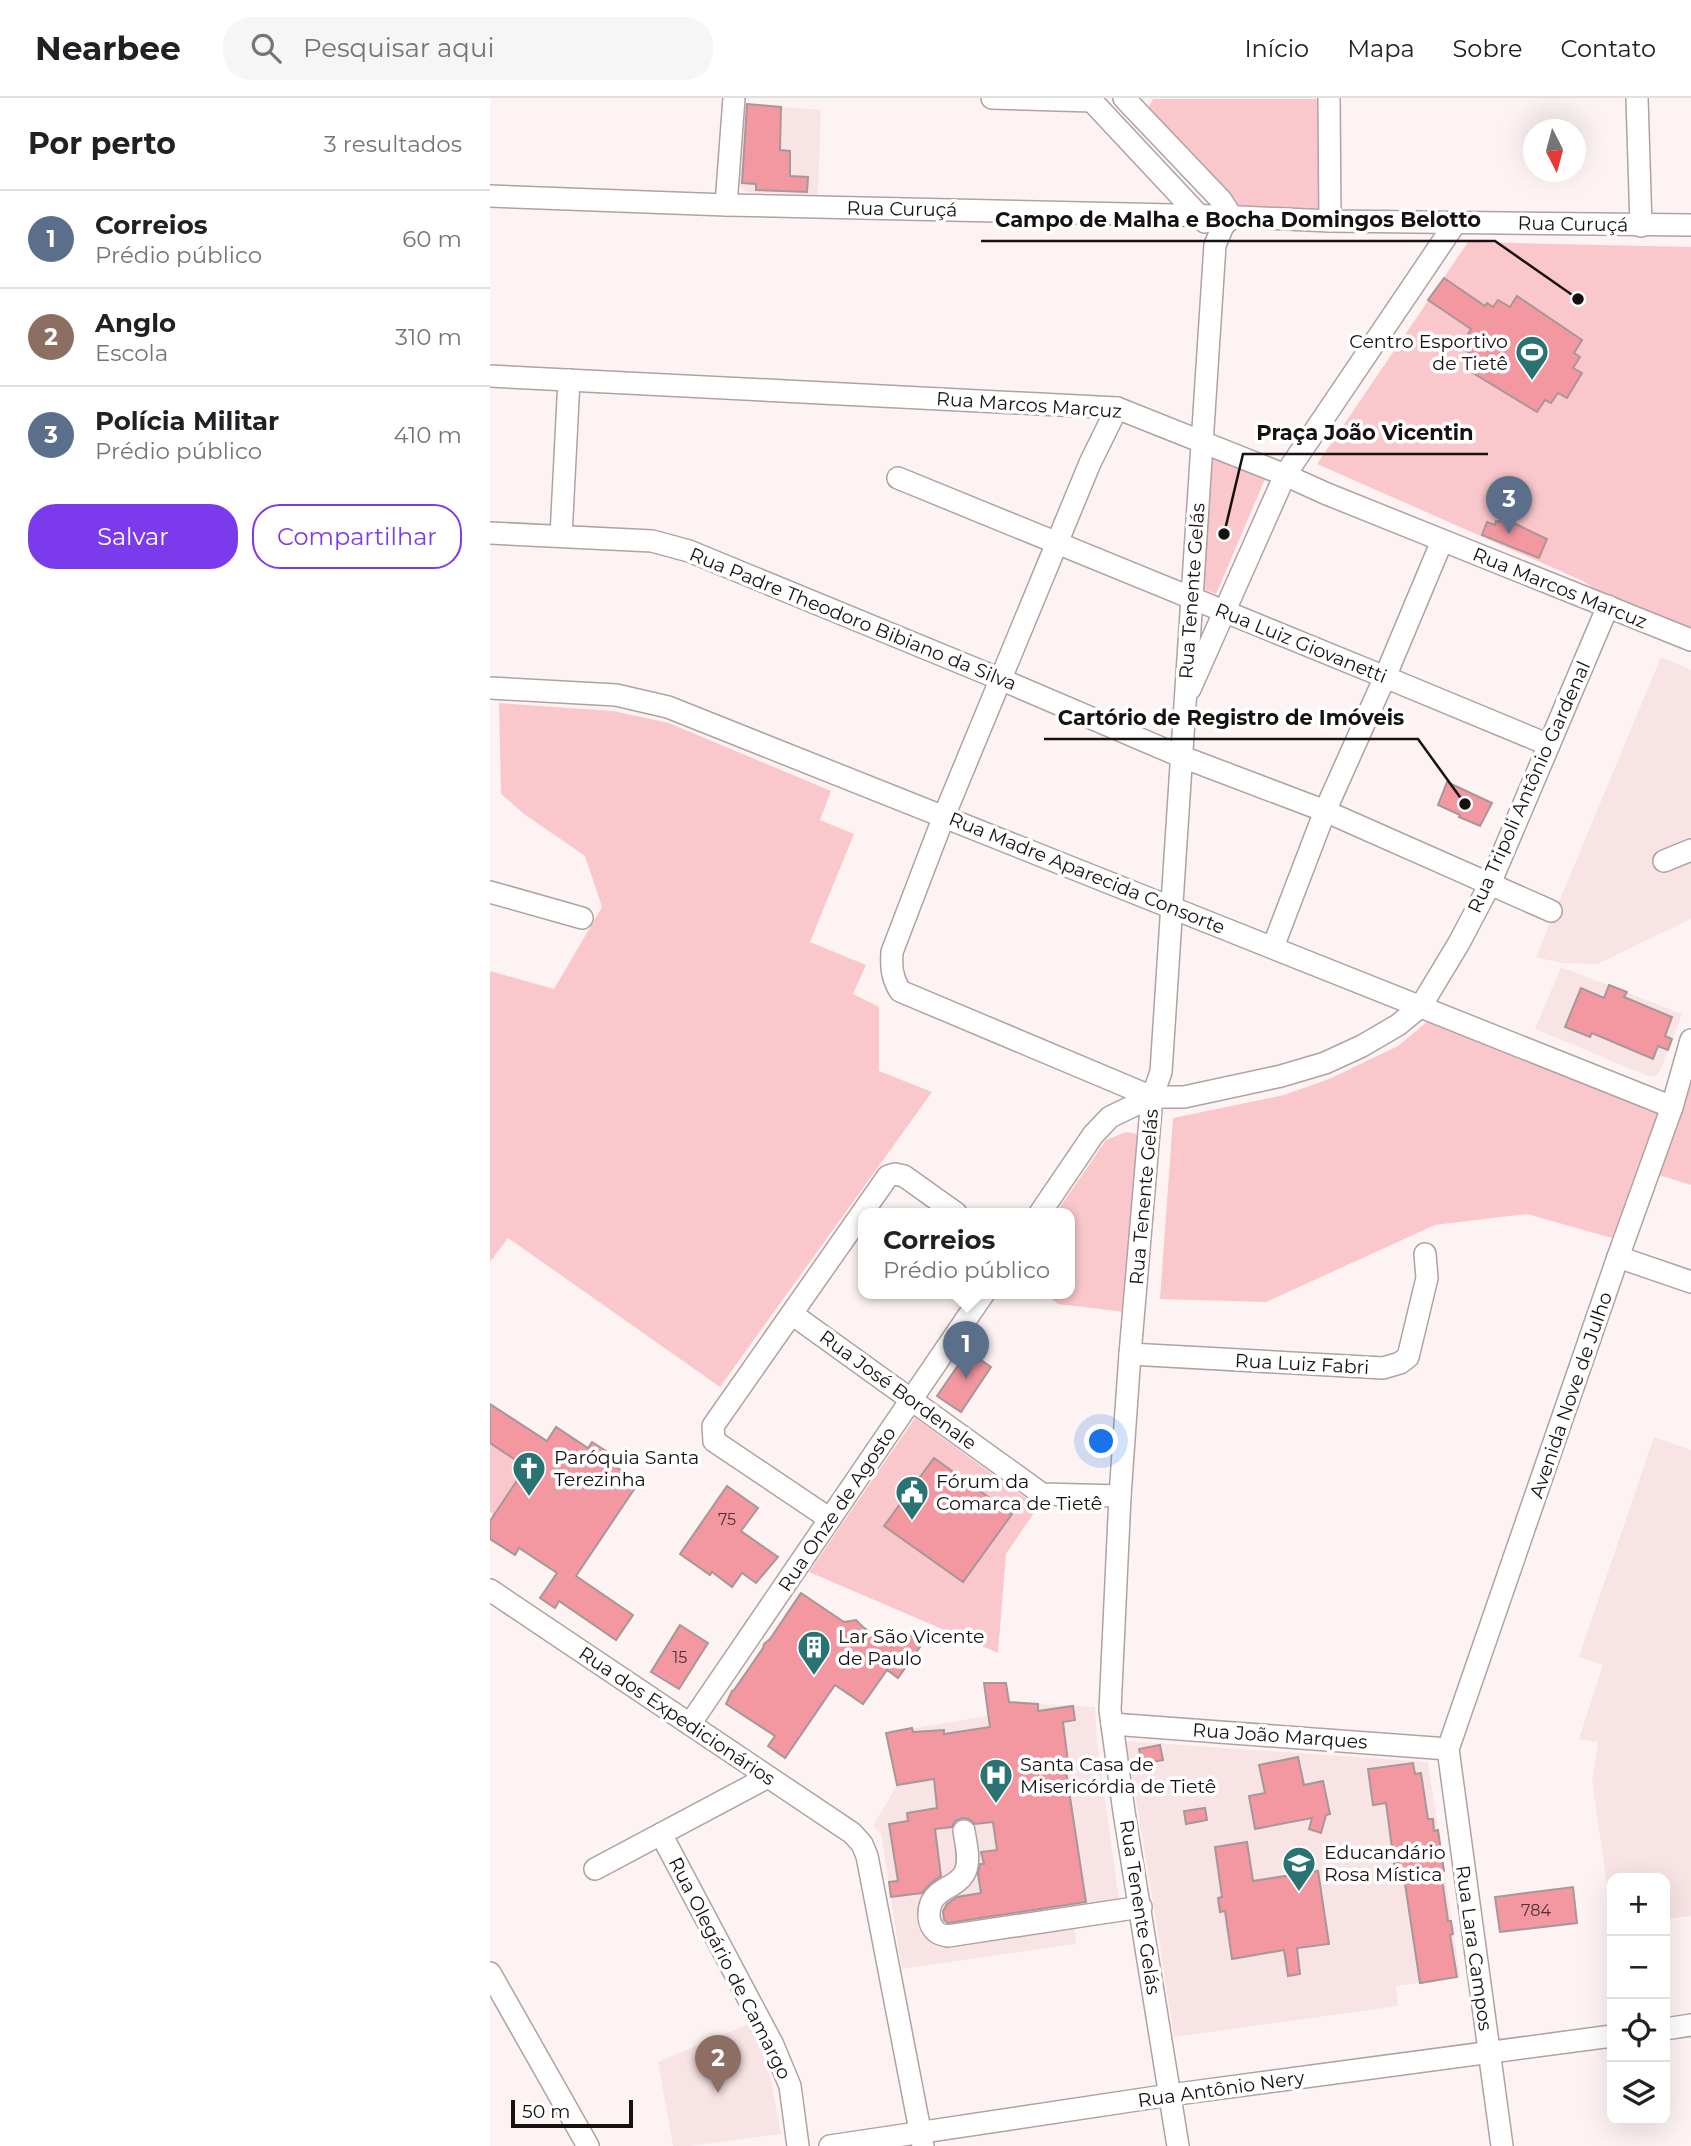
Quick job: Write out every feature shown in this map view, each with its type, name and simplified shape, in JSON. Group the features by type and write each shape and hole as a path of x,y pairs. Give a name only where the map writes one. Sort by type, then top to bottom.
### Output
{"street":[{"path":"726,205 734,98"},
{"path":"992,98 1091,99 1206,223 1215,245"},
{"path":"1124,98 1226,209"},
{"path":"1329,98 1330,221"},
{"path":"1637,98 1641,226"},
{"name":"Rua Curuçá","path":"490,196 726,205 1199,216 1226,209 1330,221 1691,226"},
{"name":"Rua Tenente Gelás","path":"1178,2146 1110,1710 1130,1354 1152,1097 1161,1072 1173,908 1180,756 1215,245 1226,209"},
{"path":"1185,701 1285,475 1456,222"},
{"name":"Rua Marcos Marcuz","path":"490,376 1117,408 1691,640"},
{"path":"561,536 569,380"},
{"path":"1117,408 1056,543 944,816 892,952 893,979 900,991 1152,1097"},
{"name":"Rua Luiz Giovanetti","path":"898,478 1549,746"},
{"name":"Rua Padre Theodoro Bibiano da Silva","path":"490,533 652,541 688,551 1180,756 1325,811 1489,886 1551,911"},
{"path":"1273,947 1325,811 1442,541"},
{"name":"Rua Tripoli Antônio Gardenal","path":"1152,1097 1184,1097 1281,1076 1325,1063 1398,1025 1420,1006 1459,943 1489,886 1608,606"},
{"name":"Rua Madre Aparecida Consorte","path":"490,688 616,695 668,706 1672,1107"},
{"path":"1664,861 1691,850"},
{"path":"490,892 582,918"},
{"name":"Avenida Nove de Julho","path":"1448,1749 1672,1107 1691,1040"},
{"path":"1043,1208 1093,1135 1110,1117 1152,1097"},
{"path":"866,1208 888,1176 895,1174 904,1176 949,1208"},
{"path":"830,1519 714,1441 713,1426 858,1219"},
{"name":"Rua Luiz Fabri","path":"1130,1354 1383,1368 1400,1363 1408,1357 1427,1278 1425,1254"},
{"path":"1618,1257 1691,1282"},
{"name":"Rua Onze de Agosto","path":"690,1724 980,1299"},
{"name":"Rua José Bordenale","path":"792,1314 1042,1494 1121,1496"},
{"name":"Rua dos Expedicionários","path":"490,1590 852,1833 862,1844 867,1856 922,2139"},
{"name":"Rua João Marques","path":"1112,1724 1448,1749"},
{"name":"Rua Lara Campos","path":"1448,1749 1502,2146"},
{"path":"595,1869 768,1777"},
{"path":"964,1831 968,1860 964,1874 938,1894 929,1906 929,1920 936,1932 948,1936 1141,1907"},
{"name":"Rua Olegário de Camargo","path":"661,1834 774,2045 790,2086 799,2146"},
{"path":"490,1973 588,2146"},
{"path":"1670,2028 1691,2025"},
{"name":"Rua Antônio Nery","path":"830,2146 922,2139 1170,2095 1607,2037"}],"shaded area":[{"path":"1153,99 1321,99 1319,213 1243,209 1150,112 1149,106"},
{"path":"746,104 821,110 818,195 743,190 739,182 743,109"},
{"name":"Centro Esportivo de Tietê","path":"1468,242 1691,247 1691,628 1638,606 1606,597 1583,581 1317,464"},
{"path":"1211,456 1265,479 1216,594 1203,589"},
{"path":"1661,657 1691,670 1691,919 1597,964 1561,963 1536,957"},
{"path":"499,703 613,711 669,723 831,791 820,820 854,834 810,942 866,965 853,994 879,1007 879,1071 932,1092 720,1387 508,1238 490,1262 490,971 554,989 602,907 585,856 524,814 501,794"},
{"path":"1561,967 1682,1014 1660,1071 1655,1076 1648,1076 1535,1029"},
{"path":"1428,1021 1658,1113 1612,1238 1527,1214 1435,1225 1266,1302 1160,1299 1173,1118 1284,1095 1329,1079 1398,1046"},
{"path":"1691,1078 1691,1185 1659,1175"},
{"path":"1126,1132 1144,1135 1132,1313 1058,1304 1052,1299 1075,1299 1075,1208 1059,1208 1106,1140"},
{"path":"915,1418 1038,1507 1006,1554 998,1653 809,1572"},
{"path":"1654,1437 1691,1450 1691,1916 1670,1918 1670,1873 1607,1873 1607,1885 1592,1781 1598,1742 1579,1739 1603,1665 1579,1657"},
{"path":"490,1443 526,1467 494,1515 490,1512"},
{"name":"Santa Casa de Misericórdia de Tietê","path":"984,1683 1006,1683 1009,1702 1095,1707 1097,1742 1121,1914 1074,1921 1076,1944 902,1969 881,1834 873,1826 897,1785 886,1733 987,1716"},
{"name":"Educandário Rosa Mística","path":"1126,1741 1428,1762 1460,1977 1396,1986 1398,2006 1174,2037"},
{"path":"748,2024 765,2050 781,2134 673,2146 658,2062"}],"building":[{"path":"747,104 781,107 780,150 790,151 790,176 808,177 807,192 756,190 756,184 742,183"},
{"path":"1444,278 1485,306 1487,303 1493,307 1498,300 1510,307 1517,296 1582,340 1574,353 1580,357 1573,368 1582,373 1567,398 1558,393 1551,403 1545,400 1537,412 1473,373 1481,360 1460,347 1471,329 1428,300"},
{"path":"1501,517 1547,539 1539,558 1482,535 1487,522 1495,525"},
{"path":"1447,782 1492,803 1480,826 1438,805"},
{"path":"1609,985 1627,992 1624,997 1672,1017 1665,1036 1672,1039 1668,1050 1658,1046 1653,1059 1592,1033 1590,1037 1565,1027 1581,988 1604,998"},
{"path":"968,1351 991,1367 961,1412 937,1396"},
{"path":"490,1404 547,1441 556,1427 588,1448 592,1442 611,1454 607,1461 639,1482 576,1576 633,1615 616,1640 559,1601 555,1608 540,1598 557,1573 519,1548 515,1555 490,1539 490,1521 526,1467 490,1443"},
{"name":"Fórum da Comarca de Tietê","path":"934,1458 1012,1514 963,1582 884,1526"},
{"path":"727,1486 758,1508 741,1531 778,1557 756,1583 742,1573 732,1587 680,1554"},
{"name":"Lar São Vicente de Paulo","path":"801,1593 844,1622 856,1620 892,1647 903,1631 922,1644 898,1678 887,1670 863,1704 835,1685 785,1758 768,1746 775,1736 726,1704 732,1691"},
{"path":"680,1625 708,1643 679,1689 651,1672"},
{"path":"984,1683 1006,1683 1009,1702 1038,1704 1038,1711 1073,1706 1075,1720 1063,1722 1069,1770 1066,1771 1086,1902 948,1923 944,1920 943,1911 947,1904 957,1897 981,1893 978,1874 980,1864 984,1864 981,1852 997,1850 993,1822 975,1824 962,1818 955,1821 952,1827 935,1829 941,1876 922,1893 891,1897 889,1882 898,1881 889,1824 908,1821 907,1813 937,1808 934,1779 897,1785 886,1733 912,1728 913,1732 944,1730 944,1734 990,1727"},
{"path":"1160,1745 1163,1760 1142,1764 1139,1749"},
{"path":"1298,1757 1304,1785 1323,1781 1330,1814 1326,1815 1321,1833 1309,1829 1312,1818 1255,1829 1249,1796 1265,1793 1259,1765"},
{"path":"1413,1763 1415,1774 1421,1773 1428,1819 1433,1819 1434,1831 1438,1830 1444,1871 1441,1872 1448,1921 1451,1921 1453,1934 1450,1935 1457,1977 1420,1983 1404,1877 1396,1878 1386,1803 1373,1805 1368,1769"},
{"path":"1205,1808 1207,1820 1186,1824 1184,1811"},
{"path":"1247,1842 1253,1881 1318,1871 1329,1944 1297,1948 1300,1974 1288,1976 1284,1950 1232,1959 1225,1911 1220,1912 1218,1898 1222,1897 1215,1847"},
{"path":"1573,1887 1577,1923 1500,1932 1495,1897"}],"place":[{"name":"Campo de Malha e Bocha Domingos Belotto","path":"1578,299"},
{"name":"Centro Esportivo de Tietê","path":"1532,382"},
{"name":"Praça João Vicentin","path":"1224,534"},
{"name":"Polícia Militar","path":"1509,534"},
{"name":"Cartório de Registro de Imóveis","path":"1465,804"},
{"name":"Correios","path":"966,1379"},
{"name":"Paróquia Santa Terezinha","path":"529,1498"},
{"name":"Fórum da Comarca de Tietê","path":"912,1522"},
{"name":"Lar São Vicente de Paulo","path":"814,1677"},
{"name":"Santa Casa de Misericórdia de Tietê","path":"996,1805"},
{"name":"Educandário Rosa Mística","path":"1299,1893"},
{"name":"Anglo","path":"718,2093"}]}
